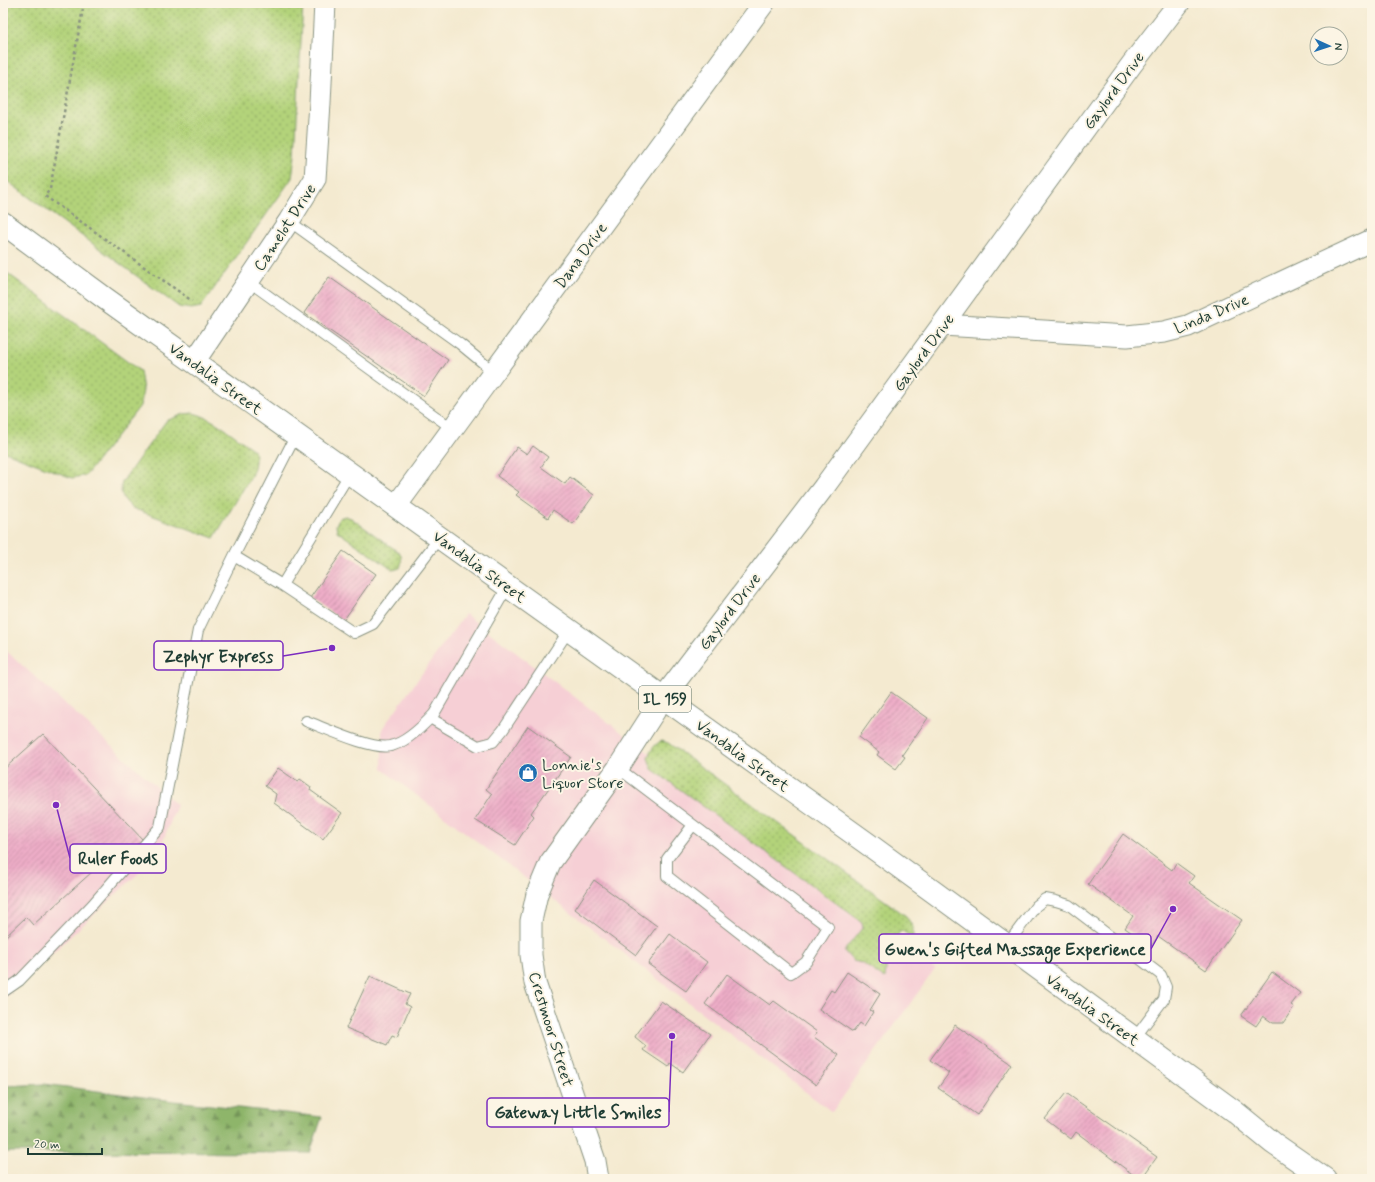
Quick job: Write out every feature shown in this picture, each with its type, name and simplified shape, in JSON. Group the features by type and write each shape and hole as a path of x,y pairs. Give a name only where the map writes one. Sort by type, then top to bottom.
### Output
{"main road":[{"name":"Vandalia Street","path":"3,223 350,474 868,844 1235,1112 1273,1143 1325,1179"}],"street":[{"name":"Camelot Drive","path":"194,362 289,221 315,179 325,3"},
{"name":"Dana Drive","path":"396,506 764,3"},
{"name":"Gaylord Drive","path":"663,698 824,487 1127,70 1170,6"},
{"name":"Linda Drive","path":"942,325 1127,336 1164,332 1188,326 1372,240"},
{"name":"Crestmoor Street","path":"598,1179 595,1161 536,983 531,955 531,921 537,894 550,863 618,768 663,698"}],"lane":[{"path":"289,221 453,340 494,372"},
{"path":"248,281 453,429"},
{"path":"3,992 19,981 30,970 92,905 160,828 198,630 296,434"},
{"path":"282,585 350,474"},
{"path":"234,556 282,585 354,633 373,624 440,538"},
{"path":"306,721 374,746 390,746 419,730 434,714 508,586"},
{"path":"430,718 478,746 493,742 503,730 569,630"},
{"path":"618,768 828,927 806,962 791,973 667,876 668,859 693,825"},
{"path":"1006,946 1036,906 1045,899 1056,900 1068,905 1161,975 1166,987 1164,999 1134,1039"}],"path":[{"path":"84,3 50,189 45,196 192,301"}],"shaded area":[{"path":"465,614 935,969 832,1112 382,769 382,729"},
{"path":"3,648 177,805 157,856 3,999"}],"green space":[{"path":"3,3 303,3 295,155 292,178 201,307 191,309 179,307 3,178"},
{"path":"3,270 140,371 143,390 140,406 86,475 72,478 3,451"},
{"path":"193,413 201,415 225,428 254,450 255,454 255,463 251,476 214,538 132,508 121,494 122,482 166,421 184,414"},
{"path":"345,516 351,518 400,553 402,560 400,568 393,570 337,531 336,525 339,518"},
{"path":"661,741 668,743 906,916 913,927 913,938 901,930 887,956 885,979 862,963 853,961 844,951 863,927 862,922 652,769 648,758 653,748"},
{"path":"44,1084 174,1101 322,1117 310,1153 3,1152 3,1086"}],"building":[{"path":"329,277 448,360 424,396 304,313"},
{"path":"533,446 548,457 541,467 565,484 570,477 594,495 573,524 553,510 548,518 516,495 519,492 497,476 517,447 527,454"},
{"path":"343,551 376,574 343,621 310,598"},
{"path":"891,692 928,718 902,755 905,757 896,769 877,755 879,752 859,737"},
{"name":"Lonnie's Liquor Store","path":"528,726 571,757 531,813 534,816 515,845 475,820 492,794 486,789"},
{"path":"43,734 143,840 129,852 131,854 121,863 112,854 33,925 26,917 3,939 3,770"},
{"path":"278,768 298,782 300,779 311,787 310,790 342,813 323,839 274,803 276,794 265,786"},
{"path":"1123,834 1172,870 1176,863 1194,876 1189,883 1242,920 1206,970 1158,936 1151,946 1125,928 1133,916 1088,884"},
{"path":"594,880 657,926 636,955 575,909"},
{"path":"670,934 707,962 686,991 648,964"},
{"path":"847,972 880,994 870,1010 873,1012 864,1026 860,1023 853,1032 819,1009 831,990 834,992"},
{"path":"1272,972 1300,993 1291,1005 1294,1007 1283,1023 1273,1023 1263,1016 1256,1026 1241,1016"},
{"path":"727,974 770,1005 774,1001 817,1032 814,1037 839,1055 816,1085 705,1004"},
{"path":"370,976 410,994 405,1004 410,1007 397,1037 392,1035 387,1045 346,1028"},
{"path":"661,1001 710,1034 683,1072 670,1063 668,1067 643,1050 646,1046 635,1037"},
{"path":"955,1025 1012,1064 977,1115 938,1088 949,1073 930,1060"},
{"path":"1066,1093 1157,1157 1141,1179 1076,1132 1071,1139 1045,1119"}],"place":[{"name":"Zephyr Express","path":"332,648"},
{"name":"Lonnie's Liquor Store","path":"528,773"},
{"name":"Ruler Foods","path":"56,805"},
{"name":"Gwen's Gifted Massage Experience","path":"1173,909"},
{"name":"Gateway Little Smiles","path":"672,1036"}]}
